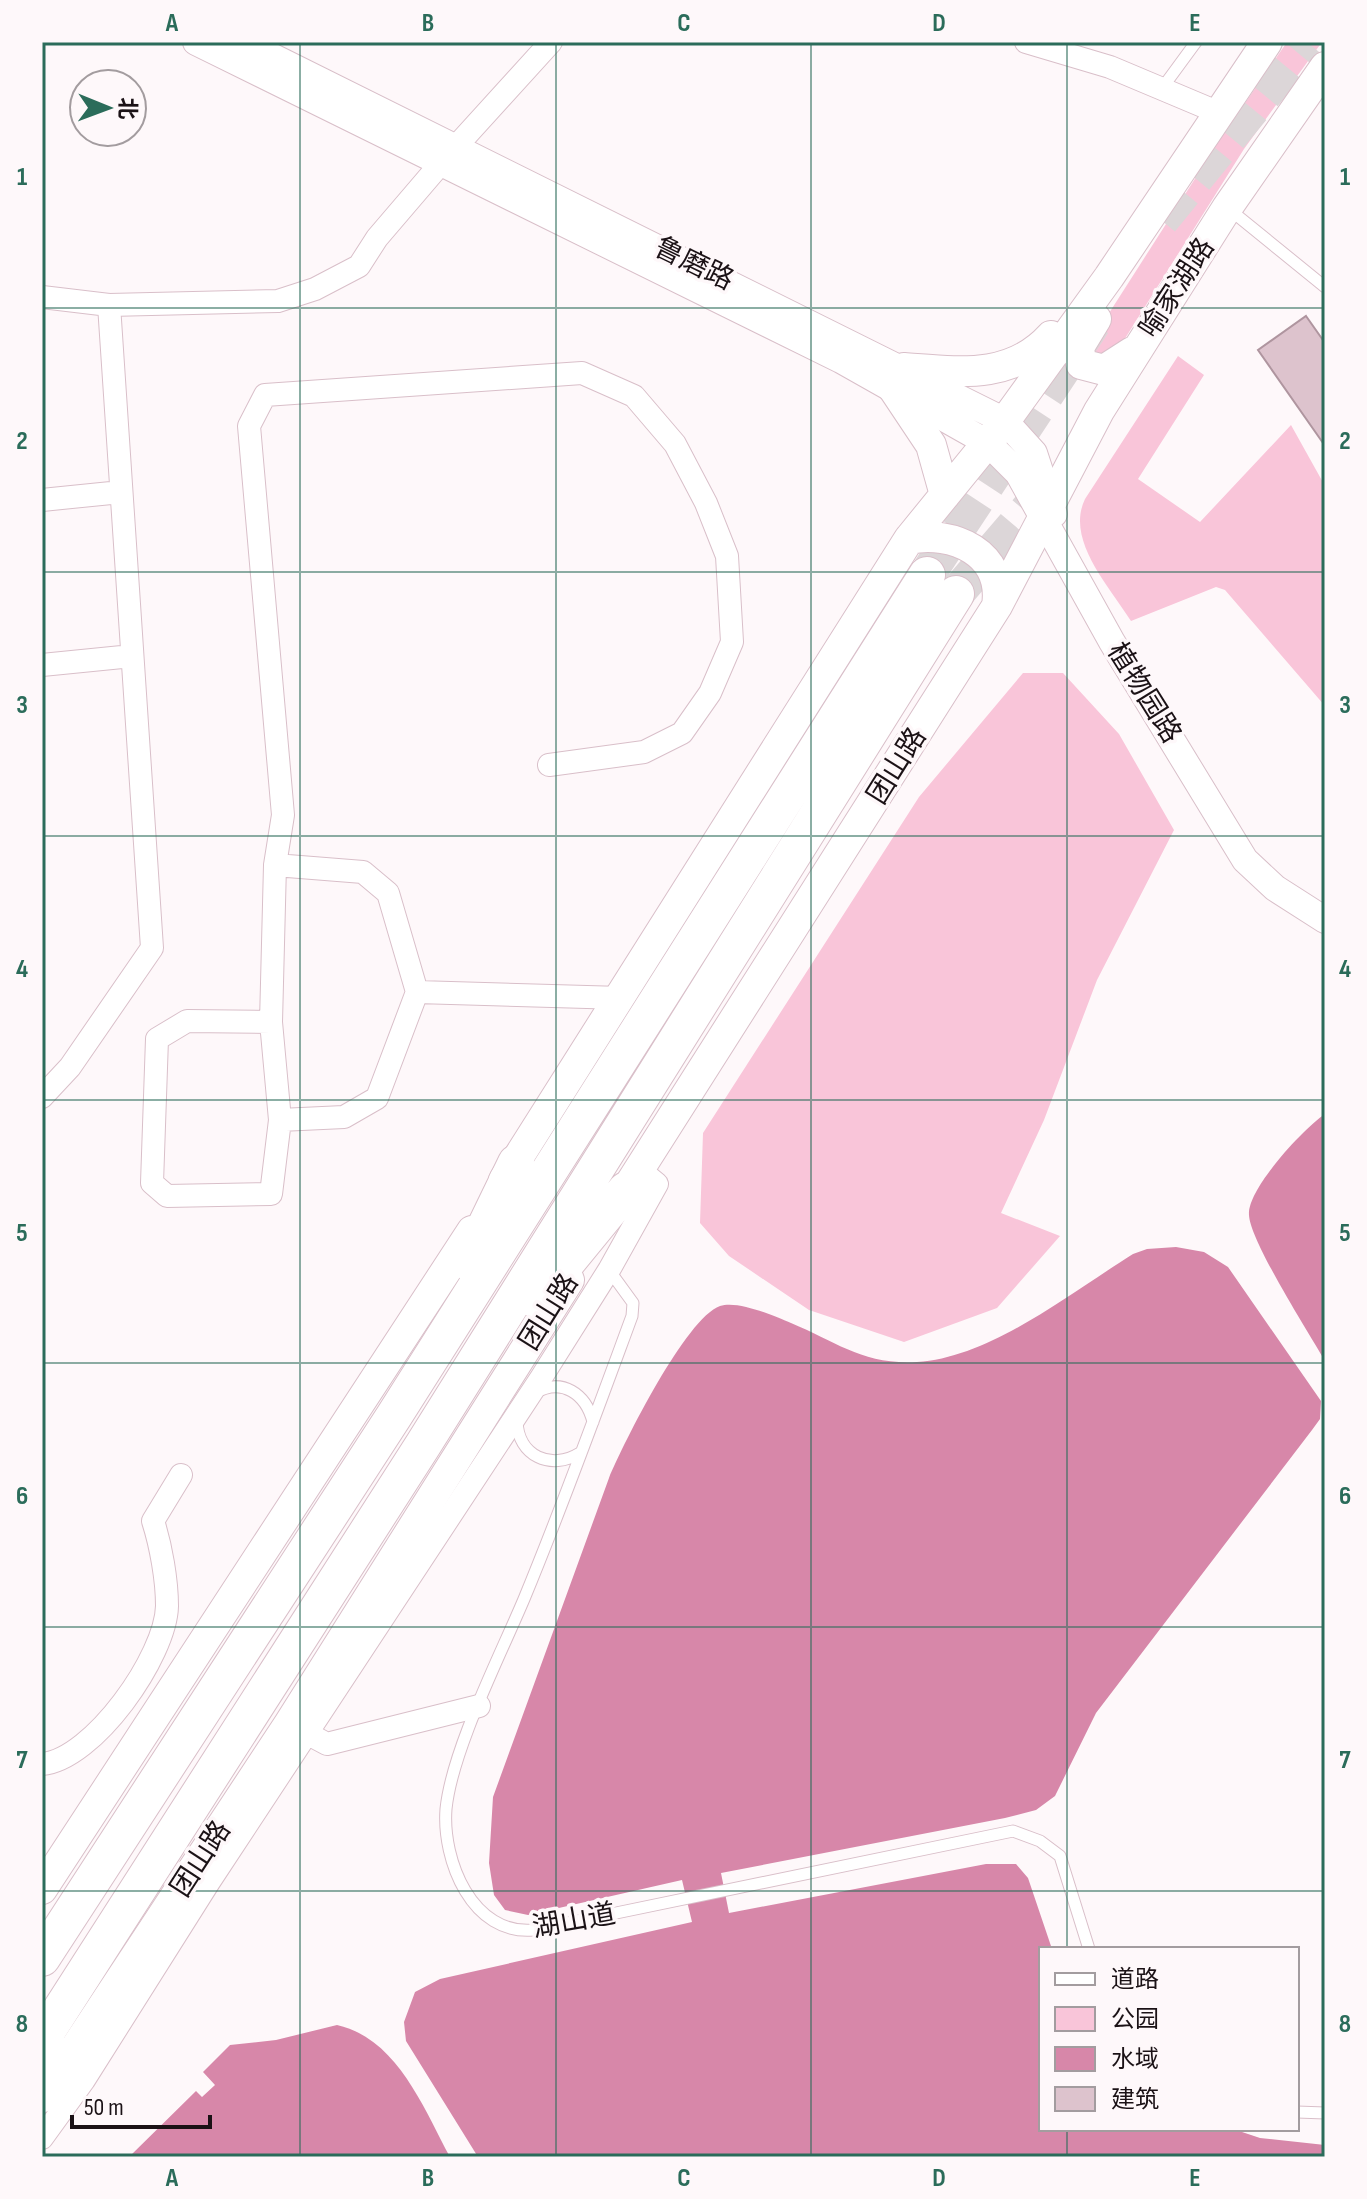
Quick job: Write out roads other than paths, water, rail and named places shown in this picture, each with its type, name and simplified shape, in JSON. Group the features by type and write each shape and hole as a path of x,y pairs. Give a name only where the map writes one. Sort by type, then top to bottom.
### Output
{"highway":[{"name":"团山路","path":"42,1958 51,1938 941,584 49,2063"},
{"path":"394,1416 516,1163"},
{"path":"423,1445 445,1439 538,1297 633,1180"}],"main road":[{"path":"42,1889 622,998 909,539 997,432 1109,277 1217,112 1267,42"},
{"name":"喻家湖路","path":"1047,510 1099,411 1227,208 1325,67"},
{"path":"1109,277 1111,295 1079,347 1079,359 1087,368 1104,370 1123,361 1140,346"},
{"path":"945,495 931,445 899,378 992,371 1021,362 1061,324 1091,281 1109,277"},
{"name":"团山路","path":"49,2063 299,1729 633,1180 997,606 1047,510"},
{"path":"909,539 942,536 971,548 995,571 999,590 997,606"}],"street":[{"name":"鲁磨路","path":"197,42 449,155 899,378 997,432"},
{"name":"鲁磨路","path":"243,42 449,155"},
{"path":"42,297 109,305 278,301 315,289 359,266 449,155 551,42"},
{"path":"1026,42 1163,87 1217,112"},
{"path":"42,1097 70,1067 152,948 109,305"},
{"path":"271,1022 187,1021 157,1039 152,1183 167,1196 271,1194 280,1120 271,1022 275,865 283,815 249,426 265,395 582,373 634,396 675,444 706,503 727,556 732,642 710,693 682,733 644,752 549,765"},
{"name":"植物园路","path":"997,432 1012,465 1047,510 1066,560 1245,860 1275,888 1325,920"},
{"path":"42,500 121,492"},
{"path":"42,665 132,656"},
{"path":"275,865 363,872 388,893 417,992 377,1098 344,1117 280,1120"},
{"path":"417,992 622,998"},
{"path":"42,2138 84,2080 209,1882 299,1729 517,1416 609,1270 657,1184 633,1180"},
{"path":"42,1764 67,1758 93,1739 136,1682 157,1643 167,1609 153,1521 181,1475"},
{"path":"299,1729 327,1744 479,1706"}],"lane":[{"path":"1163,87 1196,42"},
{"path":"1227,208 1325,287"},
{"name":"湖山道","path":"609,1270 630,1297 633,1311 593,1423 479,1706 449,1793 446,1824 455,1870 481,1911 503,1926 526,1931 1013,1831 1040,1841 1060,1856 1088,1947"},
{"path":"529,1396 551,1386 574,1391 590,1408 593,1423"},
{"path":"517,1416 520,1440 536,1457 559,1462 581,1453"},
{"path":"1299,2112 1325,2113"}],"water":[{"path":"1325,1114 1325,1361 1269,1265 1249,1215 1257,1190 1267,1175 1291,1145"},
{"path":"1176,1247 1204,1252 1228,1267 1321,1401 1320,1419 1096,1713 1055,1796 1036,1810 1005,1818 721,1873 729,1913 986,1864 1016,1864 1028,1878 1051,1947 1039,1947 1039,2131 1239,2131 1260,2138 1325,2145 1325,2157 478,2157 406,2041 404,2022 415,1992 440,1979 692,1922 682,1880 528,1915 505,1910 494,1895 489,1863 493,1797 609,1478 657,1383 690,1333 706,1315 720,1306 736,1305 775,1317 851,1351 881,1360 917,1362 945,1358 973,1349 1030,1321 1133,1254 1147,1249"},
{"path":"337,2025 358,2032 392,2060 419,2098 450,2157 129,2157 196,2091 202,2097 215,2085 203,2072 230,2045 276,2040"}],"tunnel":[{"path":"1161,220 1307,42"},
{"path":"927,575 1093,323"},
{"path":"956,594 1056,477"}]}
